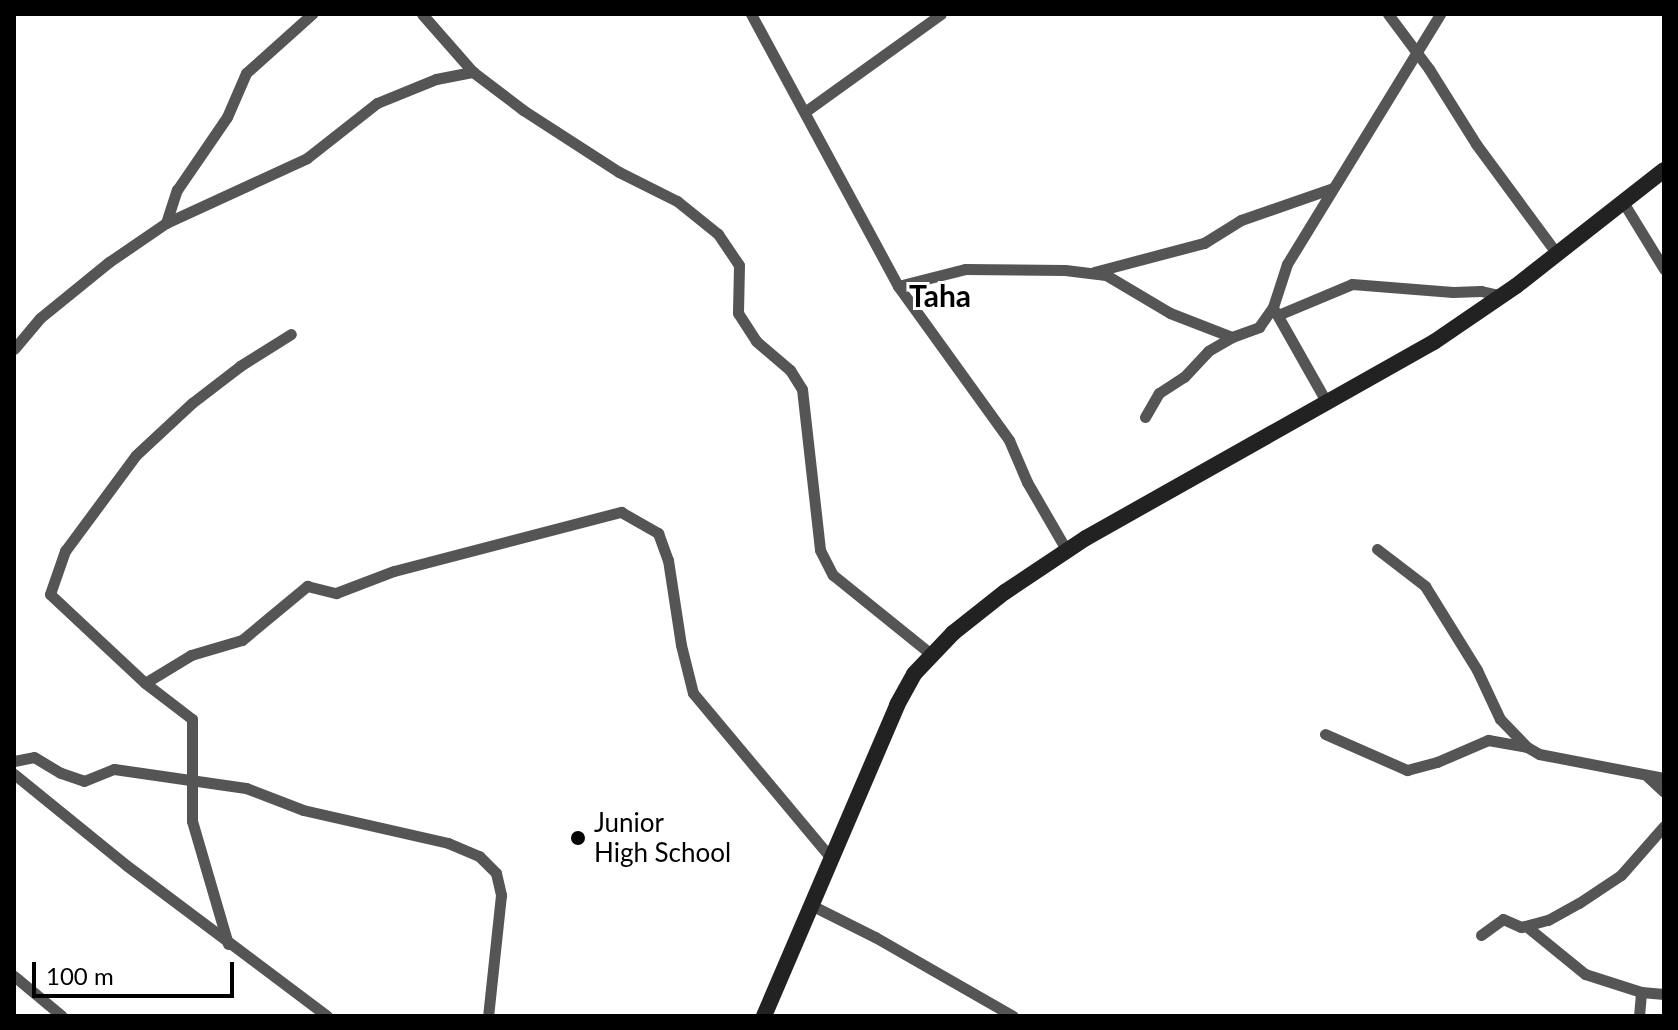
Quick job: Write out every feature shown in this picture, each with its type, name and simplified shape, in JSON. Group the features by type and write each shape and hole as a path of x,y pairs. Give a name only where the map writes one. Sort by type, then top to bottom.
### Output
{"street":[{"path":"166,223 177,190 227,117 246,73 312,14"},
{"path":"422,14 473,72 573,145 677,201 718,234 739,265 738,313 756,341 790,370 802,389 820,550 833,575 931,654"},
{"path":"751,14 898,286 1009,440 1027,482 1067,551"},
{"path":"806,111 941,14"},
{"path":"1388,14 1416,51 1476,144 1557,254"},
{"path":"1327,403 1276,311 1287,264 1440,14"},
{"path":"14,349 40,318 109,262 166,223 307,158 377,103 436,79 473,72"},
{"path":"764,1016 897,705 914,674 931,654 1005,592 1067,551 1434,342 1502,296 1664,170"},
{"path":"1092,273 1204,243 1241,220 1334,187"},
{"path":"1623,202 1664,269"},
{"path":"898,286 965,269 1106,275 1170,313 1232,337"},
{"path":"1145,417 1159,393 1184,377 1208,351 1232,337 1259,327 1276,311 1352,284 1453,292 1481,291 1502,296"},
{"path":"228,944 192,821 189,780 192,719 145,683 50,594 65,551 136,455 192,403 240,366 291,334"},
{"path":"145,683 191,655 242,640 307,586 336,593 394,571 621,512 658,533 668,560 681,645 693,693 832,859"},
{"path":"1377,549 1425,586 1477,670 1500,719 1527,747 1539,754 1664,778"},
{"path":"1325,734 1407,770 1437,762 1488,740 1527,747"},
{"path":"14,761 34,757 61,773 84,781 114,769 246,788 303,810 435,840 479,856 496,873 501,895 488,1016"},
{"path":"14,774 228,944 327,1016"},
{"path":"1648,777 1664,792"},
{"path":"1526,926 1548,920 1621,875 1664,826"},
{"path":"811,905 875,937 1013,1016"},
{"path":"1481,935 1503,919 1526,926 1585,974 1641,992 1664,994"},
{"path":"14,976 62,1016"},
{"path":"1639,1016 1641,992"}],"place":[{"name":"Junior High School","path":"578,838"}],"district":[{"name":"Taha","path":"940,295"}]}
